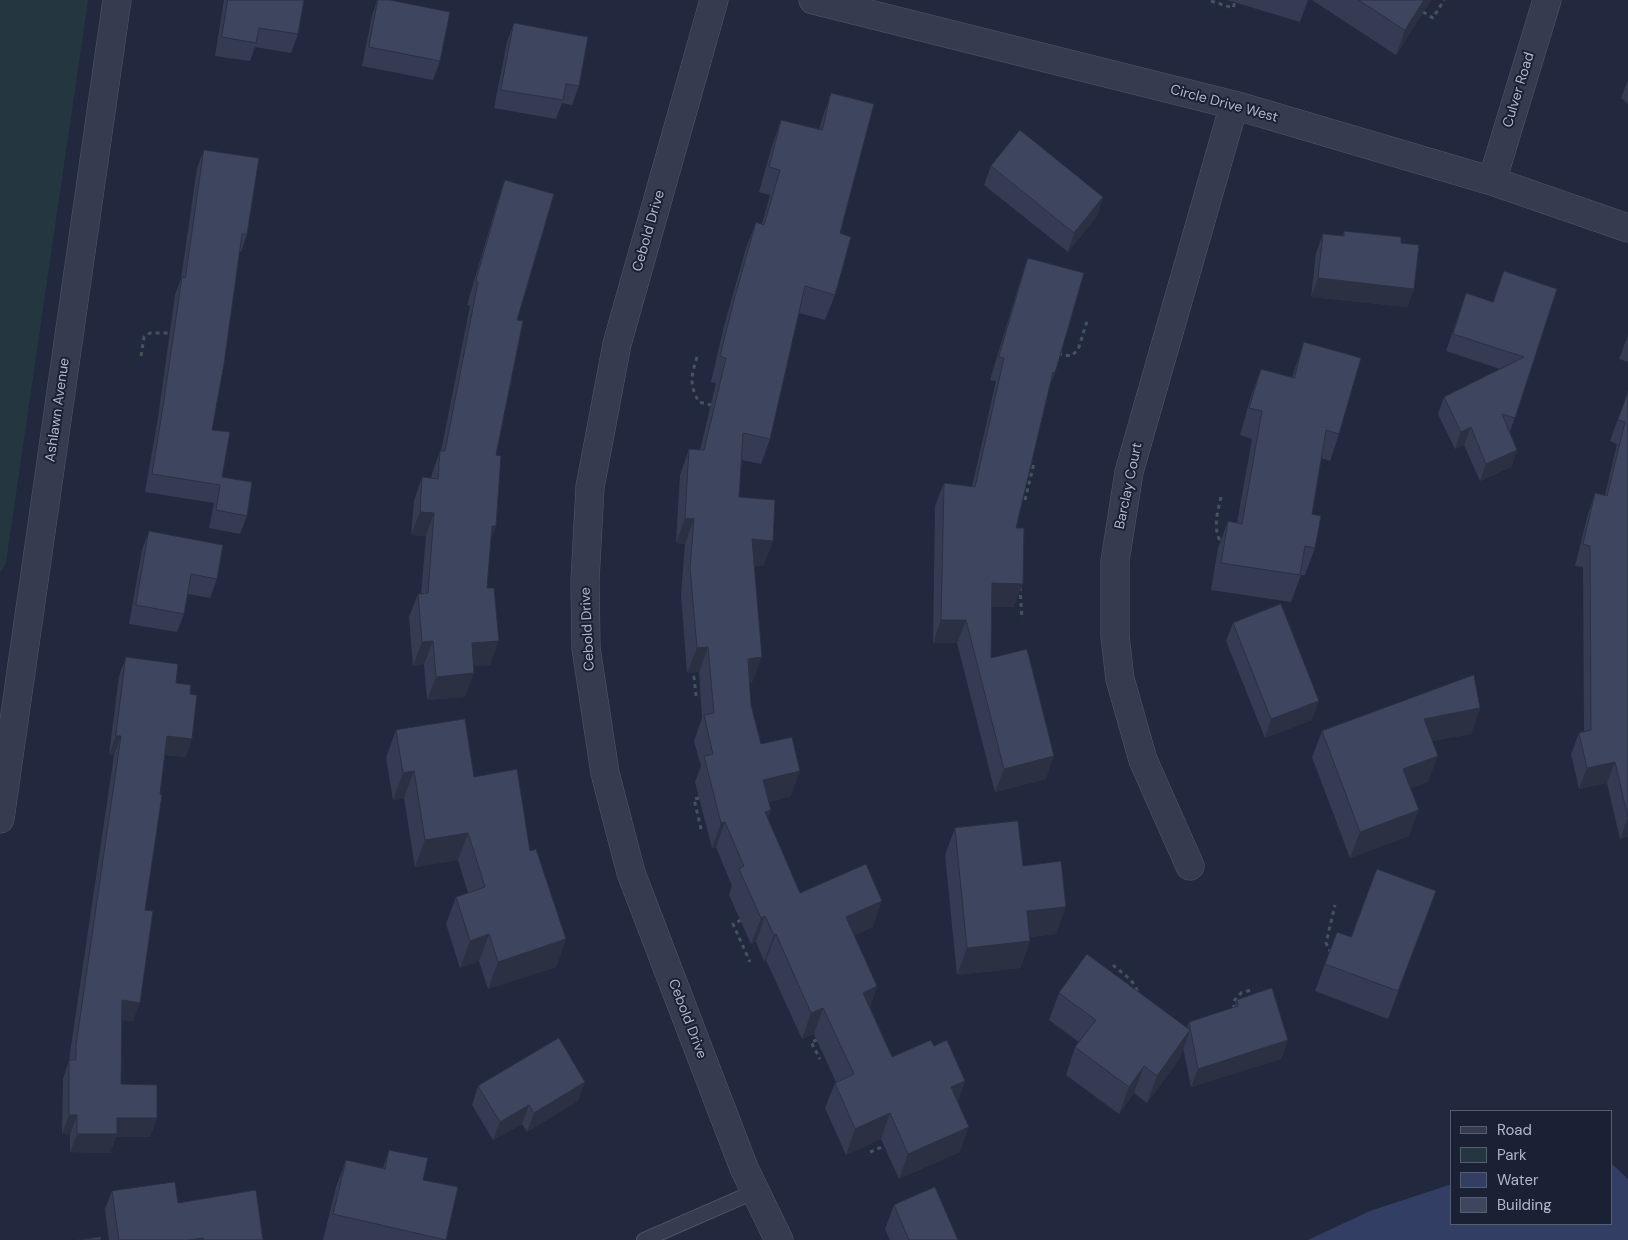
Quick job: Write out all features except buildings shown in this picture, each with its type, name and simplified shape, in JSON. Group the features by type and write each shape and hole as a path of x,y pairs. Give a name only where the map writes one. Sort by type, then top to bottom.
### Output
{"street":[{"name":"Ashlawn Avenue","path":"0,819 117,0"},
{"name":"Cebold Drive","path":"714,0 617,344 590,486 585,580 586,648 605,773 631,873 744,1168 779,1240"},
{"name":"Circle Drive West","path":"813,0 1234,105 1492,181 1628,228"},
{"name":"Culver Road","path":"1492,181 1547,0"},
{"name":"Barclay Court","path":"1190,866 1143,760 1120,679 1115,636 1115,561 1129,472 1234,105"}],"lane":[{"path":"644,1240 756,1191"}],"path":[{"path":"1423,12 1433,18 1444,0"},
{"path":"1211,1 1233,8 1235,2"},
{"path":"1058,354 1071,356 1078,350 1088,318"},
{"path":"141,356 144,337 150,333 170,333"},
{"path":"697,357 692,374 692,389 699,402 711,405"},
{"path":"1025,500 1034,463 1029,462"},
{"path":"1221,497 1216,522 1218,538 1223,546"},
{"path":"1020,582 1022,620"},
{"path":"696,696 694,677 699,676"},
{"path":"699,798 694,799 702,832"},
{"path":"1333,958 1326,943 1335,906"},
{"path":"740,920 733,924 750,962"},
{"path":"1113,965 1130,980 1138,991 1138,998"},
{"path":"1235,1017 1234,1001 1240,993 1251,990"},
{"path":"817,1040 811,1042 820,1059"},
{"path":"870,1152 884,1146"}],"green space":[{"path":"0,0 88,0 6,562 0,573"}],"water":[{"path":"1613,1165 1628,1179 1628,1240 1308,1240 1370,1211 1450,1185 1450,1225 1613,1225"}]}
